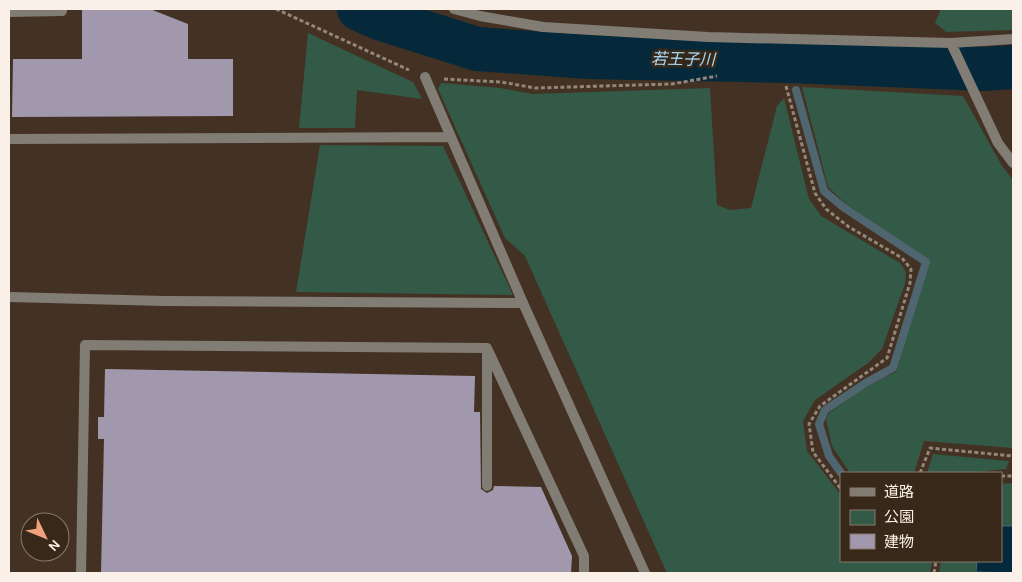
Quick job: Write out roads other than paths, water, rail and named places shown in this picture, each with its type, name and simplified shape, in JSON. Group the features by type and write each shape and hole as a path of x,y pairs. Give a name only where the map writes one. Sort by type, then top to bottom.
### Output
{"street":[{"path":"454,9 480,16 543,27 708,37 951,43 1013,39"},
{"path":"9,12 62,11"},
{"path":"951,43 998,143 1013,163"},
{"path":"425,77 523,302 645,573"},
{"path":"9,139 450,137"},
{"path":"9,297 164,301 523,302"},
{"path":"82,573 85,345 487,348"},
{"path":"487,348 487,486"},
{"path":"487,348 584,556 584,573"}],"water":[{"path":"1002,526 1013,526 1013,573 976,572 977,562 1002,562"}],"waterway":[{"name":"若王子川","path":"359,9 379,18 477,49 588,57 789,61 984,69 1013,67"},
{"path":"796,90 824,191 843,207 926,262 893,368 867,382 825,410 819,424 829,456 840,472"}]}
